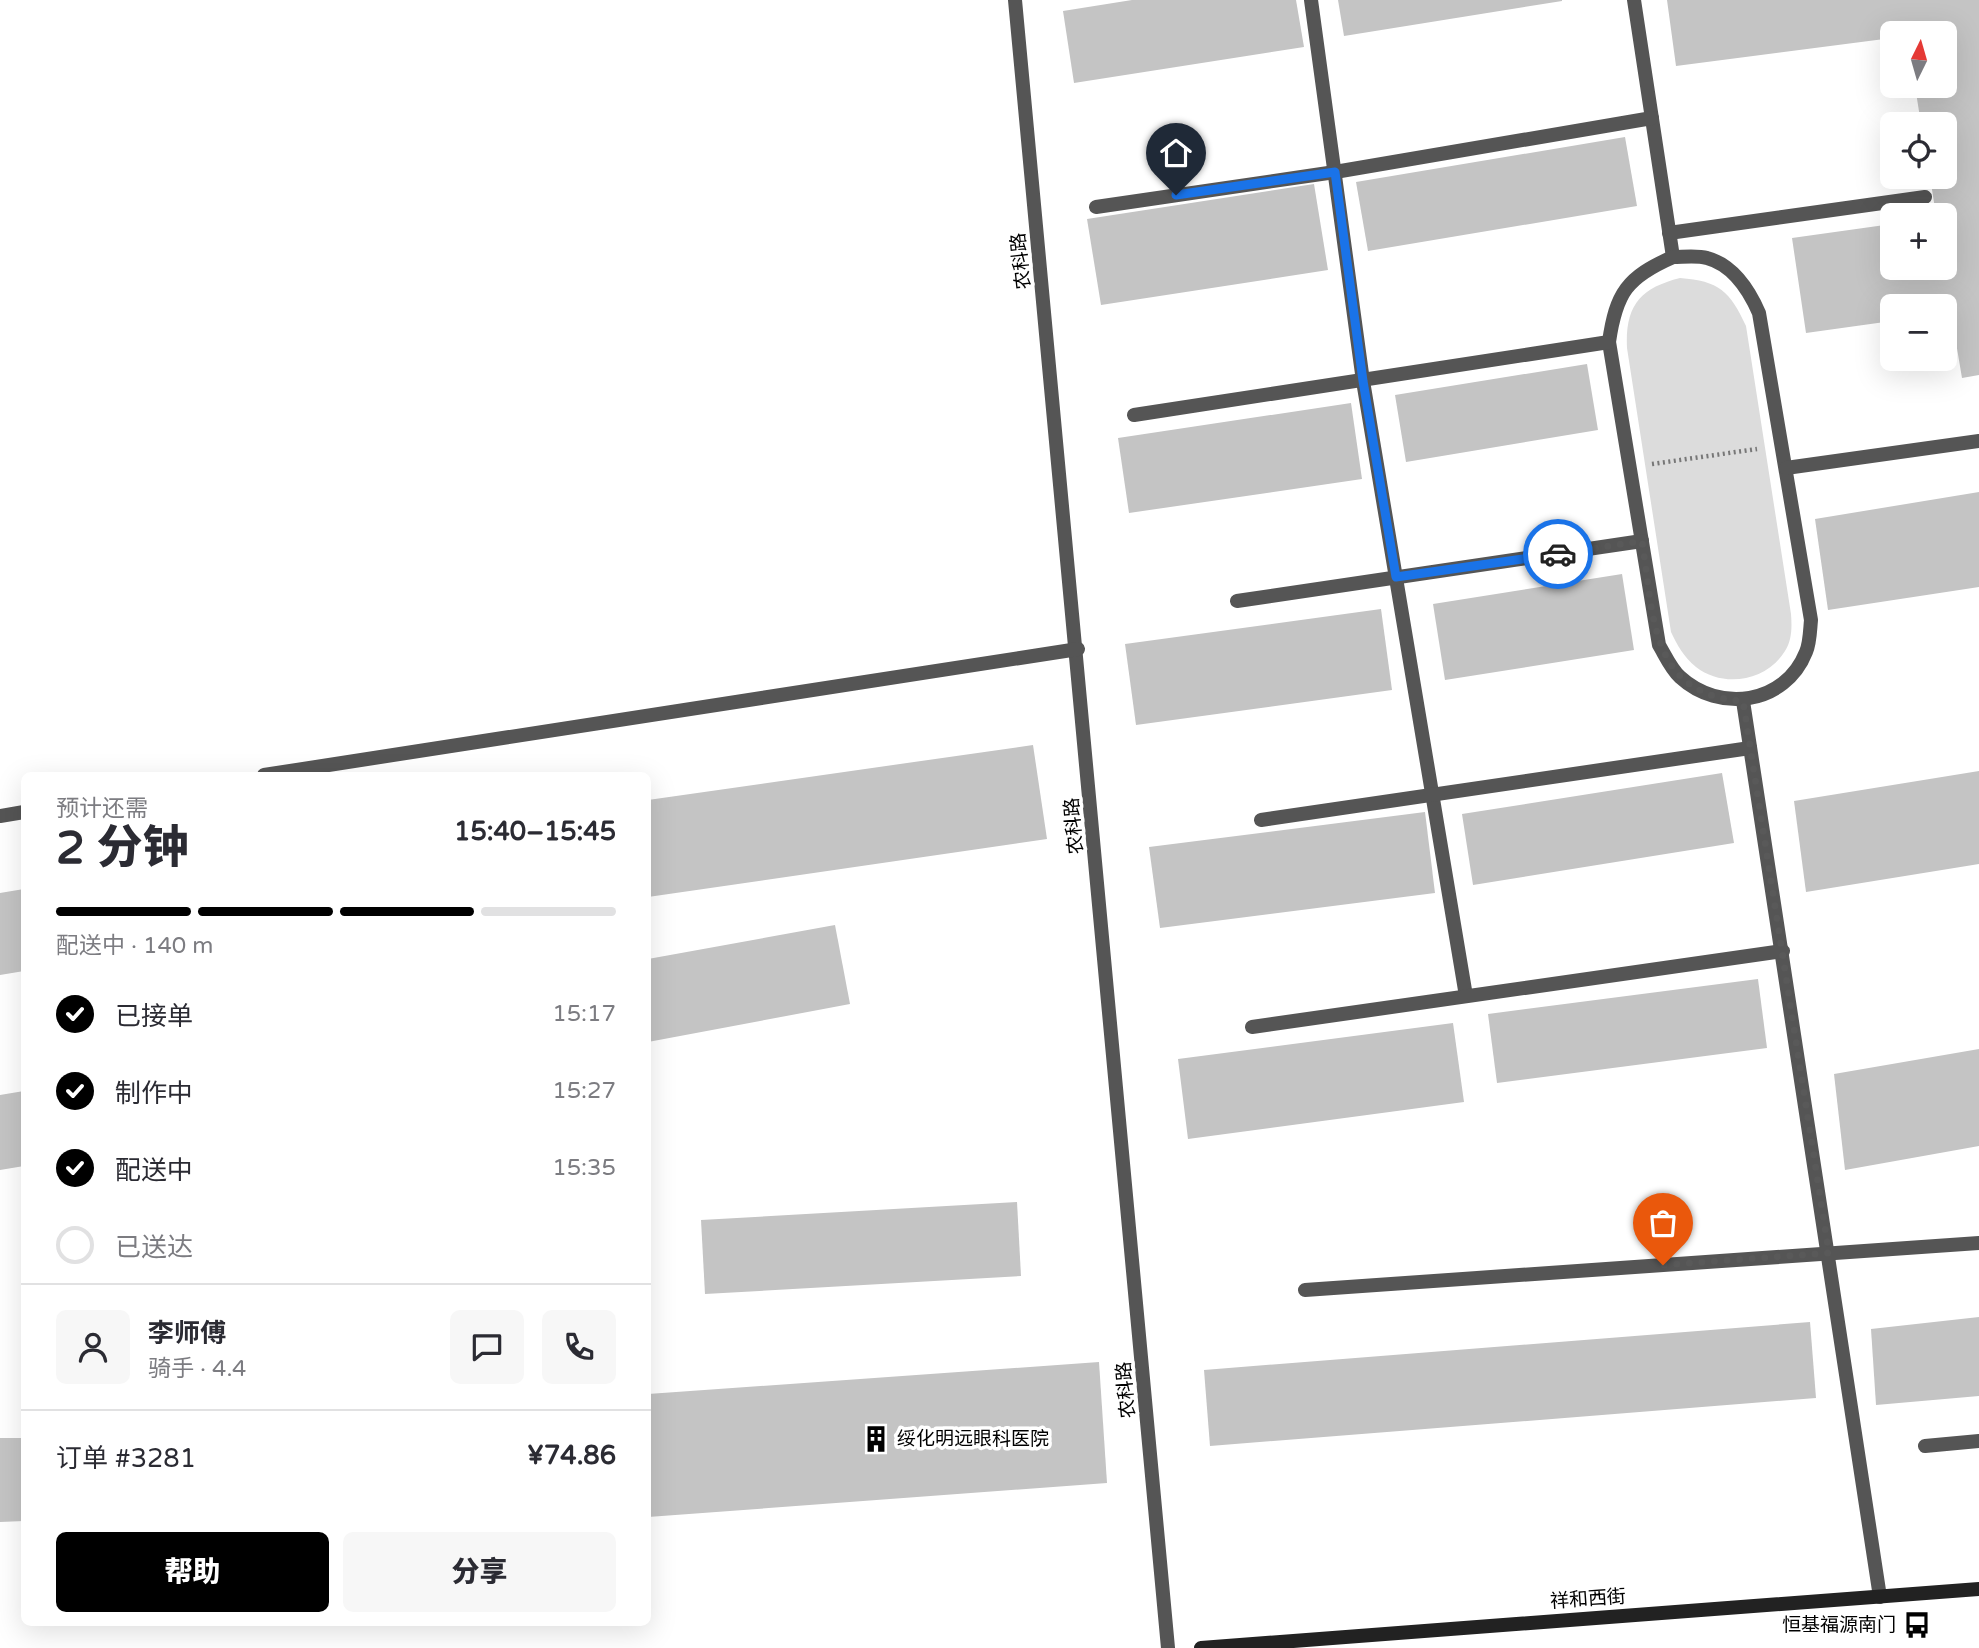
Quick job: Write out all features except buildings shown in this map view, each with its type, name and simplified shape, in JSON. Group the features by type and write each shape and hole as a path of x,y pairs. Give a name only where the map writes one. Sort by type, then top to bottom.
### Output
{"main road":[{"name":"祥和西街","path":"1201,1648 1979,1589"}],"street":[{"name":"农科路","path":"1015,0 1078,649 1168,1648"},
{"path":"1311,0 1363,381 1466,996"},
{"path":"1634,0 1673,257"},
{"path":"1096,207 1335,172 1652,118"},
{"path":"1670,233 1925,197"},
{"path":"1673,257 1707,258 1730,272 1749,289 1759,313 1811,620 1807,651 1792,677 1769,691 1743,701 1700,693 1677,675 1659,645 1609,342 1614,313 1625,286 1647,268 1673,257"},
{"path":"1134,415 1609,342"},
{"path":"1786,468 1979,440"},
{"path":"1237,601 1642,541"},
{"path":"283,772 1078,649"},
{"path":"1743,701 1880,1597"},
{"path":"1261,820 1750,748"},
{"path":"0,816 21,812"},
{"path":"1252,1027 1783,951"},
{"path":"1305,1290 1979,1243"},
{"path":"1925,1446 1979,1441"}],"path":[{"path":"1630,468 1783,445"}],"shaded area":[{"path":"1680,278 1705,282 1722,290 1734,304 1746,326 1791,614 1791,633 1785,651 1777,661 1767,670 1744,678 1719,678 1707,674 1681,651 1671,632 1627,348 1627,333 1632,310 1645,293"}],"way so far":[{"path":"1558,554 1642,541 1659,645 1677,675 1700,693 1743,701 1829,1253 1663,1265"}],"place":[{"name":"绥化明远眼科医院","path":"876,1439"},
{"name":"恒基福源南门","path":"1917,1625"}],"route":[{"path":"1176,195 1335,172 1363,381 1396,577 1558,554"}]}
